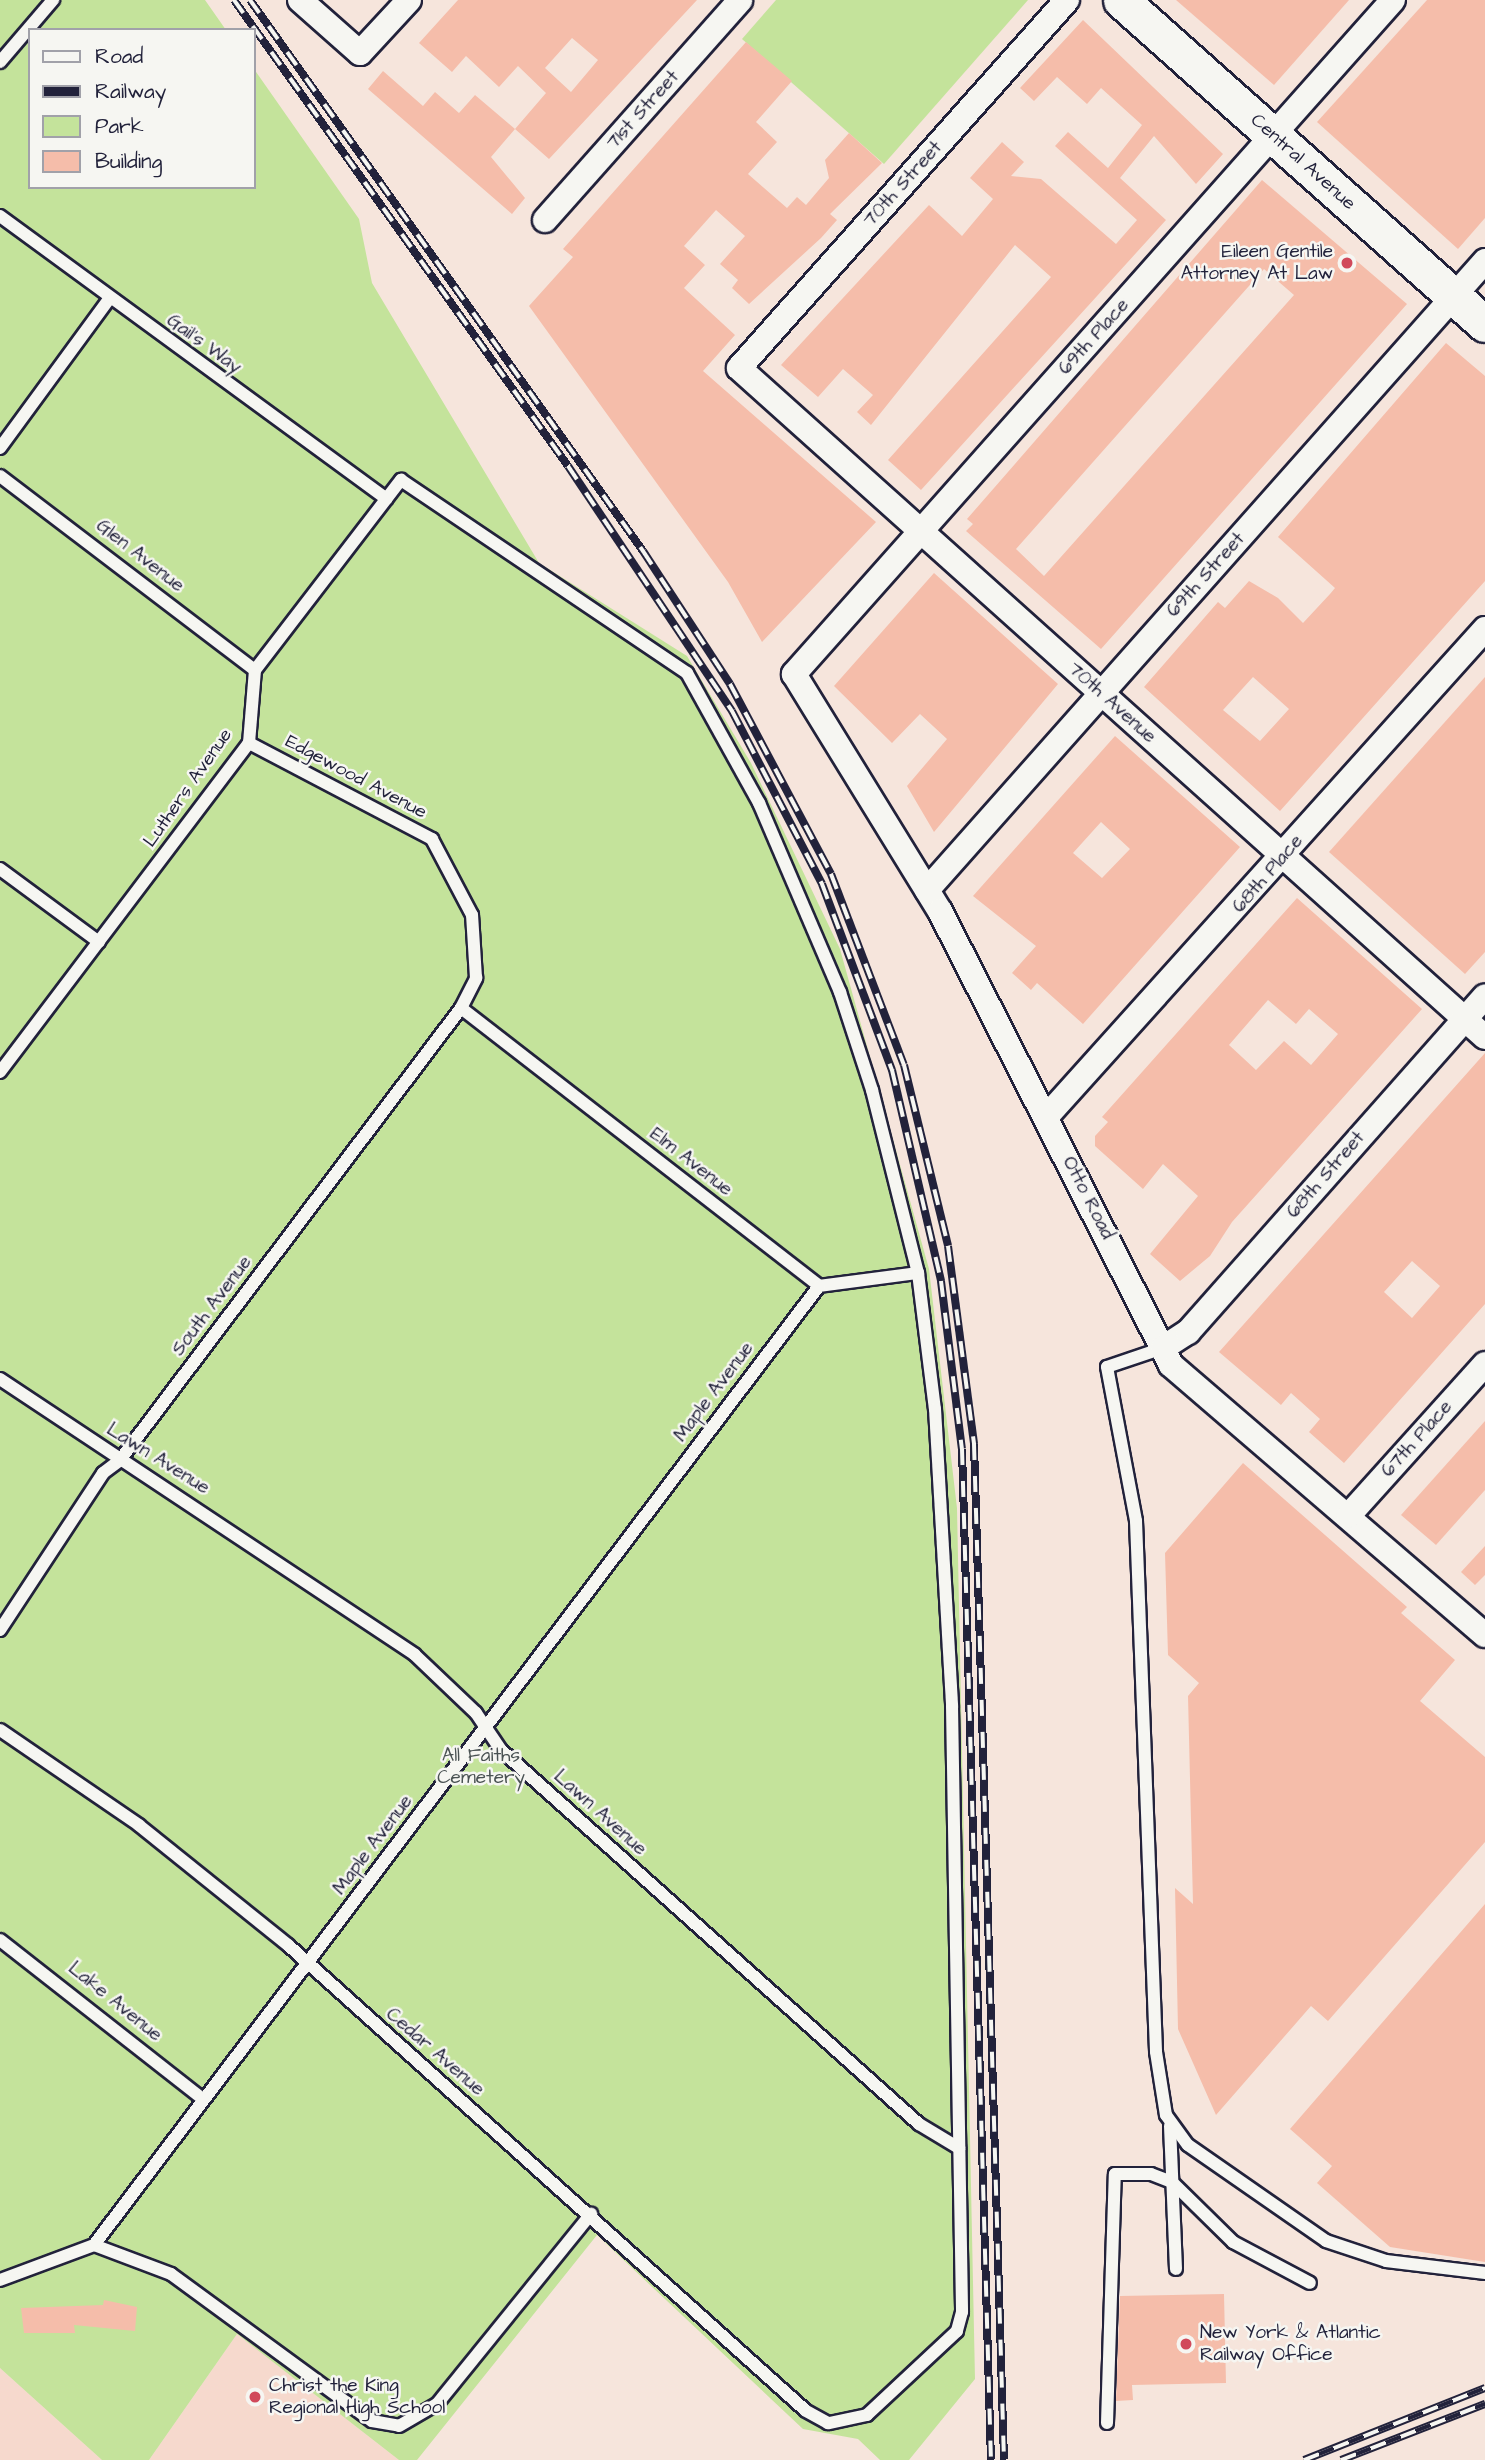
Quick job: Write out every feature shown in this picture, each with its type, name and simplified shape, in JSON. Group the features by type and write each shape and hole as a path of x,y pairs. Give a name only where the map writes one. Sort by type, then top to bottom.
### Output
{"main road":[{"name":"Central Avenue","path":"1121,0 1485,324"}],"street":[{"path":"300,0 360,53 409,0"},
{"name":"71st Street","path":"545,220 740,0"},
{"name":"70th Street","path":"739,368 1067,0"},
{"name":"69th Place","path":"794,674 1393,0"},
{"name":"69th Street","path":"927,890 1485,261"},
{"name":"70th Avenue","path":"739,368 1485,1037"},
{"name":"68th Place","path":"1047,1116 1285,856 1485,629"},
{"name":"Otto Road","path":"794,674 927,890 1047,1116 1163,1348 1181,1378 1349,1515 1485,1635"},
{"name":"68th Street","path":"1163,1348 1188,1332 1485,996"},
{"name":"67th Place","path":"1349,1515 1485,1364"}],"lane":[{"path":"29,28 53,0"},
{"path":"0,62 28,29"},
{"name":"Gail's Way","path":"0,216 108,299 387,499"},
{"path":"0,448 108,299"},
{"name":"Glen Avenue","path":"0,476 255,670"},
{"path":"255,670 401,480 687,673 758,803 840,992 918,1273 935,1409 951,1706 959,2148"},
{"name":"Luthers Avenue","path":"0,1072 249,743 255,670"},
{"name":"Edgewood Avenue","path":"249,743 432,839 472,915 476,978 461,1008"},
{"path":"0,869 99,942"},
{"name":"Elm Avenue","path":"461,1008 818,1286"},
{"name":"South Avenue","path":"0,1630 103,1473 120,1460 461,1008"},
{"path":"818,1286 918,1273"},
{"name":"Maple Avenue","path":"94,2245 818,1286"},
{"path":"1163,1348 1107,1367 1134,1494 1156,2052 1170,2125 1176,2269"},
{"name":"Lawn Avenue","path":"0,1379 415,1655 486,1727 501,1750 908,2115 959,2148"},
{"name":"Cedar Avenue","path":"0,1730 139,1825 306,1965 591,2214 805,2410 828,2423 867,2414 957,2331 962,2312 959,2148"},
{"name":"Lake Avenue","path":"0,1940 203,2099"},
{"path":"1170,2125 1188,2145 1326,2241 1386,2261 1485,2273"},
{"path":"1107,2423 1105,2353 1113,2290 1115,2174 1151,2174 1172,2182 1233,2242 1310,2283"},
{"path":"0,2280 94,2245 170,2274 372,2421 399,2426 437,2404 591,2214"}],"shaded area":[{"name":"Christ the King Regional High School","path":"237,2334 399,2460 149,2460"},
{"path":"0,2368 102,2460 0,2460"}],"green space":[{"name":"All Faiths Cemetery","path":"0,0 205,0 225,28 28,28 28,189 256,189 256,72 359,219 372,283 539,563 687,656 751,763 840,949 929,1269 957,1508 975,2379 909,2460 880,2460 858,2439 803,2429 597,2235 417,2460 399,2460 237,2334 149,2460 102,2460 0,2368"},
{"path":"776,0 1028,0 884,164 742,39"}],"building":[{"path":"458,0 697,0 549,159 515,129 546,93 518,66 499,87 466,56 452,72 419,43","holes":["572,38 598,60 571,92 545,68"]},
{"path":"1176,0 1349,0 1274,85"},
{"path":"1427,0 1485,0 1485,218 1458,249 1317,122"},
{"path":"1083,20 1223,154 1196,184 1154,136 1120,178 1166,220 921,490 888,460 1051,277 1015,245 871,425 857,412 873,395 843,369 818,397 781,365 929,205 962,236 993,199 970,178 1002,142 1024,162 1011,176 1041,179 1116,244 1137,220 1055,146 1068,132 1108,168 1142,125 1101,88 1087,104 1057,77 1034,101 1020,88"},
{"path":"746,42 792,81 756,122 777,142 748,174 787,208 797,197 806,205 829,178 825,160 849,133 882,163 830,214 837,220 821,238 749,304 732,288 738,280 720,264 745,236 716,210 684,246 705,265 684,288 735,335 703,371 876,522 762,642 728,582 529,306 573,257 563,249"},
{"path":"383,71 423,106 435,92 459,113 475,95 515,129 491,157 525,198 512,214 368,89"},
{"path":"1262,180 1407,304 1101,649 966,531 973,524 967,519","holes":["1264,269 1294,295 1044,576 1016,549"]},
{"path":"1446,343 1485,376 1485,581 1280,811 1144,687 1218,602 1225,608 1249,581 1278,598 1303,623 1330,594 1335,588 1278,537","holes":["1253,677 1289,709 1260,741 1223,710"]},
{"path":"934,573 1058,684 934,832 907,786 947,739 920,714 892,743 834,686"},
{"path":"1485,677 1485,952 1465,974 1329,852"},
{"path":"1115,736 1240,847 1083,1024 1037,983 1031,990 1012,973 1036,946 973,896","holes":["1101,822 1130,849 1102,878 1073,853"]},
{"path":"1297,898 1422,1009 1232,1222 1210,1256 1180,1281 1150,1254 1198,1196 1163,1164 1143,1189 1095,1146 1095,1136 1108,1122 1102,1117","holes":["1268,1000 1296,1024 1309,1009 1338,1034 1311,1065 1284,1041 1256,1070 1229,1045"]},
{"path":"1485,1053 1485,1304 1344,1463 1309,1432 1320,1419 1291,1393 1281,1405 1219,1352","holes":["1412,1261 1440,1286 1412,1318 1384,1292"]},
{"path":"1485,1421 1485,1490 1436,1545 1401,1515"},
{"path":"1243,1463 1407,1607 1401,1613 1455,1660 1420,1701 1485,1757 1485,1842 1328,2021 1311,2006 1216,2115 1178,2029 1175,1888 1193,1904 1188,1696 1199,1683 1168,1655 1165,1553"},
{"path":"1485,1546 1485,1575 1475,1585 1461,1572"},
{"path":"1485,1904 1485,2262 1390,2247 1317,2183 1332,2166 1290,2129"},
{"name":"New York & Atlantic Railway Office","path":"1224,2294 1226,2383 1132,2385 1133,2400 1116,2401 1120,2296"},
{"path":"104,2300 137,2307 135,2331 74,2325 75,2333 24,2333 21,2308 103,2305"}],"railway":[{"path":"234,0 254,28"},
{"path":"250,0 643,551 730,684 831,874 904,1065 948,1246 974,1444 1004,2460"},
{"path":"256,31 568,466 732,711 822,884 892,1070 941,1281 962,1449 991,2460"},
{"path":"1304,2460 1485,2388"},
{"path":"1341,2460 1485,2404"}],"place":[{"name":"Eileen Gentile Attorney At Law","path":"1347,263"},
{"name":"New York & Atlantic Railway Office","path":"1186,2344"},
{"name":"Christ the King Regional High School","path":"255,2397"}]}
